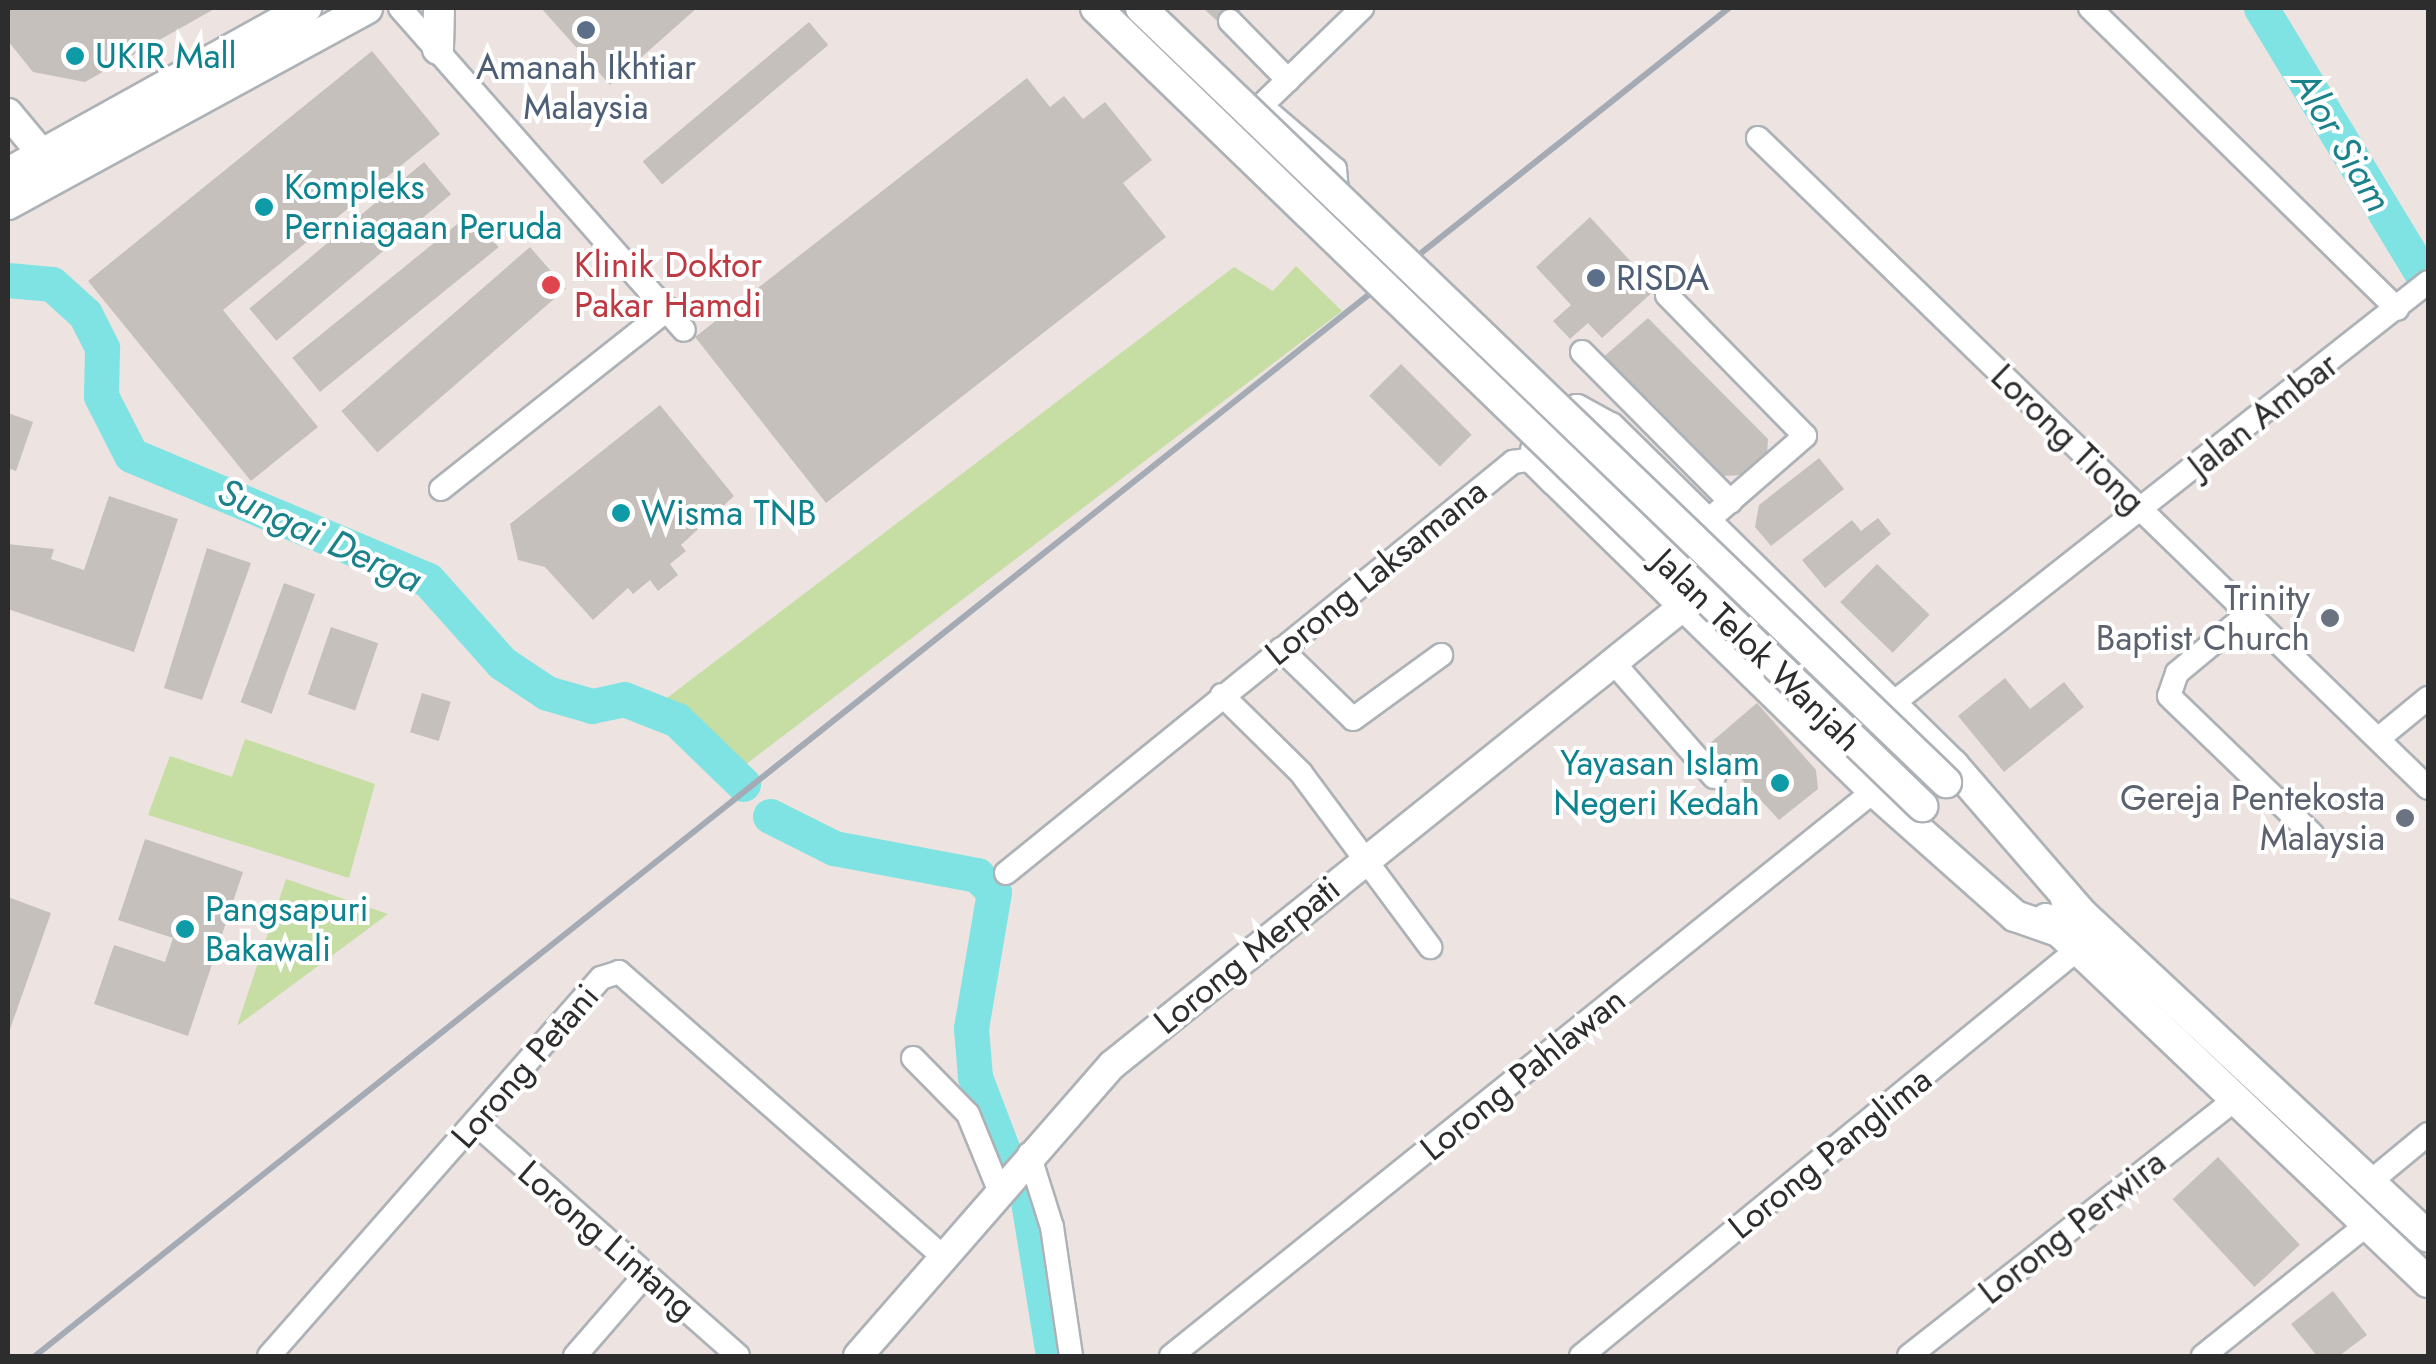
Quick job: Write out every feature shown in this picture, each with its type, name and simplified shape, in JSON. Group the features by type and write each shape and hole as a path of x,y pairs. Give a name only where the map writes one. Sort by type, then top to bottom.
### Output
{"main road":[{"path":"20,160 306,8"},
{"path":"8,204 367,8"},
{"path":"438,50 439,8"},
{"name":"Jalan Telok Wanjah","path":"1096,8 1922,806 2370,1182 2428,1237"},
{"name":"Jalan Telok Wanjah","path":"1141,8 1946,782 2073,932 2236,1099 2428,1282"},
{"path":"1577,410 1610,428 1892,704 2073,932 2015,916 1874,791 1534,459 1542,424 1577,410"}],"street":[{"path":"400,8 684,330"},
{"path":"1078,8 1290,207 1325,216 1340,202 1335,169 1261,106 1160,8"},
{"path":"1261,106 1362,8"},
{"path":"2090,8 2397,309"},
{"path":"1230,22 1288,80"},
{"path":"8,113 20,160"},
{"name":"Lorong Tiong","path":"1758,138 2428,788"},
{"name":"Jalan Ambar","path":"1892,704 2428,282"},
{"path":"1667,295 1805,436 1706,522"},
{"path":"441,489 668,309"},
{"path":"1582,352 1732,502"},
{"name":"Lorong Laksamana","path":"1006,874 1512,462 1534,459"},
{"name":"Lorong Merpati","path":"858,1356 1029,1154 1112,1065 1685,605"},
{"path":"2248,614 2177,674 2169,696 2312,834"},
{"path":"1281,649 1352,719 1441,655"},
{"path":"1613,662 1714,777"},
{"path":"1222,695 1301,774 1430,947"},
{"path":"2378,739 2428,698"},
{"name":"Lorong Pahlawan","path":"1172,1356 1874,791"},
{"name":"Lorong Panglima","path":"1581,1356 2073,932"},
{"name":"Lorong Petani","path":"269,1356 601,978 619,972 942,1256"},
{"path":"914,1058 968,1114 999,1190"},
{"name":"Lorong Perwira","path":"1909,1356 2236,1099"},
{"name":"Lorong Lintang","path":"475,1124 738,1356"},
{"path":"2370,1182 2428,1134"},
{"path":"1029,1154 1052,1227 1071,1356"},
{"path":"2203,1356 2368,1224"},
{"path":"574,1356 646,1274"}],"green space":[{"path":"1296,266 1342,311 737,771 663,701 1234,267 1273,291"},
{"path":"245,739 375,784 349,878 148,815 170,756 232,777"},
{"path":"286,879 388,914 237,1026"}],"building":[{"name":"UKIR Mall","path":"8,8 216,8 85,82 33,72 8,41"},
{"path":"541,8 697,8 610,85"},
{"path":"1203,8 1245,8 1218,22"},
{"path":"809,22 828,45 662,184 643,161"},
{"name":"Kompleks Perniagaan Peruda","path":"372,51 440,134 223,310 318,427 251,481 88,281"},
{"path":"1027,78 1050,107 1064,96 1083,119 1105,102 1152,160 1123,183 1166,237 826,503 695,337"},
{"path":"424,162 451,194 276,341 249,309"},
{"path":"471,213 499,247 320,392 292,358"},
{"name":"RISDA","path":"1590,217 1656,289 1602,338 1588,323 1570,339 1553,321 1571,305 1536,267"},
{"path":"530,247 566,289 377,453 341,411"},
{"path":"1648,318 1768,439 1767,455 1744,475 1721,476 1601,359"},
{"path":"1401,364 1472,435 1440,467 1369,396"},
{"name":"Wisma TNB","path":"660,405 734,496 681,545 686,551 670,564 678,575 658,591 650,580 633,594 628,588 593,620 545,567 518,560 510,524"},
{"path":"8,413 33,422 16,471 8,468"},
{"path":"1819,458 1844,489 1771,546 1755,527 1759,505"},
{"path":"109,496 178,519 134,652 8,609 8,544 54,549 51,559 84,570"},
{"path":"1878,518 1891,534 1825,588 1802,560 1852,520 1861,531"},
{"path":"207,548 251,563 202,700 164,688"},
{"path":"1877,564 1930,615 1893,653 1840,602"},
{"path":"284,583 315,594 272,714 241,702"},
{"path":"331,627 378,643 355,710 308,694"},
{"path":"2005,678 2030,709 2064,682 2084,707 2004,772 1958,716"},
{"path":"422,693 451,702 439,741 410,732"},
{"path":"1757,703 1816,770 1818,789 1779,820 1709,744"},
{"name":"Pangsapuri Bakawali","path":"145,839 243,872 188,1036 94,1004 114,945 165,962 173,938 118,920"},
{"path":"8,897 51,913 8,1035"},
{"path":"2218,1157 2300,1245 2254,1287 2173,1199"},
{"path":"2333,1291 2367,1335 2339,1356 2317,1356 2291,1324"}],"waterway":[{"name":"Alor Siam","path":"2261,8 2422,274"},
{"name":"Sungai Derga","path":"8,280 52,284 85,314 102,348 101,396 131,455 428,580 502,663 547,693 592,706 624,699 677,720 743,784"},
{"name":"Sungai Derga","path":"770,816 834,848 977,875 994,892 971,1028 975,1077 1008,1164"},
{"name":"Sungai Derga","path":"1026,1189 1053,1356"}],"railway":[{"path":"35,1356 1729,8"}],"place":[{"name":"Amanah Ikhtiar Malaysia","path":"586,30"},
{"name":"UKIR Mall","path":"75,56"},
{"name":"Kompleks Perniagaan Peruda","path":"264,207"},
{"name":"RISDA","path":"1596,278"},
{"name":"Klinik Doktor Pakar Hamdi","path":"551,285"},
{"name":"Wisma TNB","path":"621,513"},
{"name":"Trinity Baptist Church","path":"2330,618"},
{"name":"Yayasan Islam Negeri Kedah","path":"1780,783"},
{"name":"Gereja Pentekosta Malaysia","path":"2405,818"},
{"name":"Pangsapuri Bakawali","path":"185,929"}]}
